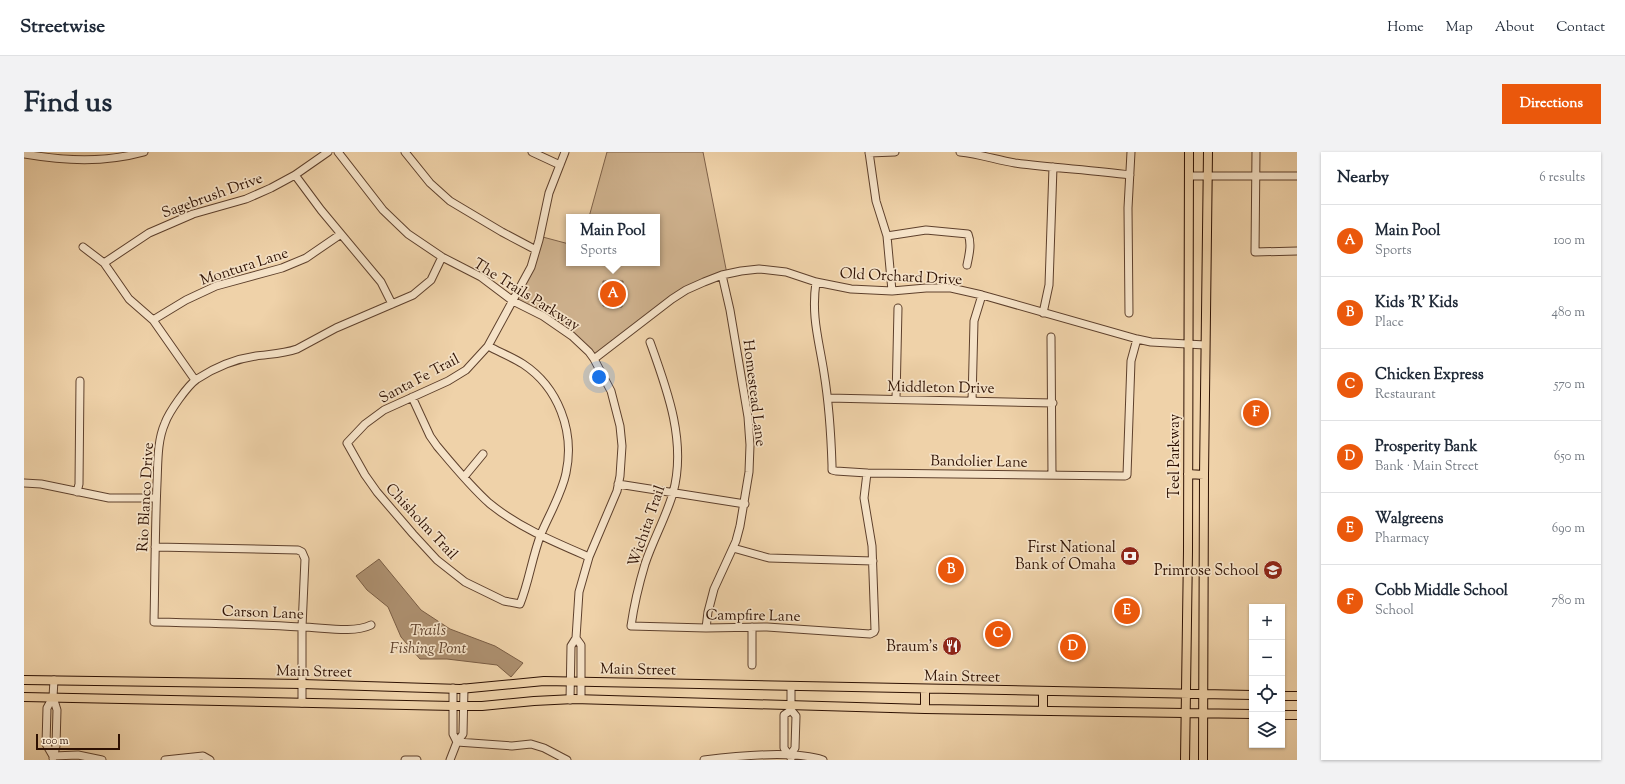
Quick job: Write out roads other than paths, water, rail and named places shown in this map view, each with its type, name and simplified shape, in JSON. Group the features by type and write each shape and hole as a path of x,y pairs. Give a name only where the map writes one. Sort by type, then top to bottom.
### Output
{"main road":[{"name":"Teel Parkway","path":"1185,760 1189,152"},
{"name":"Teel Parkway","path":"1203,760 1205,345 1208,152"},
{"path":"1188,474 1204,475"},
{"name":"Main Street","path":"24,680 453,688 544,682 581,682 925,690 1249,695"},
{"path":"925,690 925,709"},
{"path":"1043,691 1043,710"},
{"path":"1285,696 1297,696"},
{"name":"Main Street","path":"24,697 453,706 581,699 791,707 1249,714"},
{"path":"1285,715 1297,715"}],"street":[{"path":"24,154 44,155 66,160 90,160 110,159 144,152"},
{"name":"Sagebrush Drive","path":"104,263 149,233 193,214 246,199 295,175 328,152"},
{"name":"The Trails Parkway","path":"338,152 383,210 408,234 442,257 481,278 513,301 543,316 561,328 584,347 594,359 611,391 620,426 622,446 618,484 617,491 589,557 579,592 576,638 571,646 570,700"},
{"path":"405,152 430,184 450,201 536,250"},
{"path":"532,152 560,165"},
{"name":"Santa Fe Trail","path":"347,443 366,424 384,410 448,381 466,370 488,346 531,267 549,193 565,152"},
{"path":"892,291 887,236 876,201 869,153 895,152"},
{"path":"960,152 1013,163 1130,175"},
{"path":"1129,313 1128,208 1131,152"},
{"path":"1256,152 1255,252 1297,251"},
{"path":"1043,313 1049,285 1054,167"},
{"path":"295,175 381,282 392,304"},
{"path":"1188,176 1297,176"},
{"path":"887,236 926,230 968,234 970,251 967,265"},
{"name":"Montura Lane","path":"153,320 186,300 216,286 282,268 306,258 341,234"},
{"path":"83,247 104,263 129,299 153,320 196,380"},
{"name":"Rio Blanco Drive","path":"154,622 156,498 160,445 164,424 174,406 196,380 232,362 251,357 290,351 336,328 413,295 431,280 442,257"},
{"name":"Old Orchard Drive","path":"594,359 672,298 722,275 760,269 786,272 816,282 851,289 892,291 926,288 951,288 982,295 1136,339 1151,342 1205,345"},
{"name":"Homestead Lane","path":"706,628 708,612 714,589 733,548 739,531 745,504 749,472 750,445 748,417 730,310 722,275"},
{"path":"816,282 814,301 815,326 828,398"},
{"path":"972,401 974,321 982,295"},
{"path":"896,399 898,308"},
{"path":"1051,337 1053,403 1052,475"},
{"name":"Bandolier Lane","path":"828,398 832,470 867,473 1126,476 1131,361 1136,339"},
{"name":"Wichita Trail","path":"631,626 634,606 646,563 673,492 677,448 674,421 666,386 650,342"},
{"path":"488,346 522,364 537,375 550,390 563,416 569,451 566,474 540,536"},
{"path":"77,492 79,484 80,382"},
{"path":"412,397 430,436 437,446 464,477 490,503 516,522 540,536 589,557"},
{"name":"Middleton Drive","path":"828,398 1053,403"},
{"name":"Chisholm Trail","path":"347,443 365,475 377,492 408,529 437,560 465,582 504,601 520,604 540,536"},
{"path":"464,477 484,454"},
{"path":"733,548 769,558 872,561 872,546 864,498 867,473"},
{"path":"24,482 109,498 156,498"},
{"path":"618,484 745,504"},
{"path":"155,547 298,550 302,552 305,559 302,627 302,703"},
{"name":"Campfire Lane","path":"631,626 802,628 870,634 875,630 872,561"},
{"name":"Carson Lane","path":"154,622 354,630 371,625"},
{"path":"752,628 752,666"},
{"name":"The Trails Parkway","path":"576,638 581,645 581,699"},
{"path":"53,758 46,744 47,708 52,698 54,680"},
{"path":"791,686 791,707 796,716 795,748 791,758"},
{"path":"453,688 452,734 457,742"},
{"path":"450,760 457,742 463,734 464,688"},
{"path":"52,698 57,710 56,746 53,758"},
{"path":"791,707 784,715 784,748 791,758"},
{"path":"457,742 512,746 530,744 544,748 567,760"},
{"path":"53,758 78,755 102,760"},
{"path":"165,760 203,756 210,759"},
{"path":"704,760 739,756 791,758 815,757 823,760"},
{"path":"405,760 417,760"}],"water":[{"path":"603,281 623,281 622,307 603,306"},
{"name":"Trails Fishing Pont","path":"379,559 421,610 450,629 495,646 523,663 511,677 497,665 447,659 420,659 401,637 388,607 367,590 356,576"}],"place":[{"name":"Main Pool","path":"613,294"},
{"name":"Cobb Middle School","path":"1256,413"},
{"name":"First National Bank of Omaha","path":"1130,556"},
{"name":"Kids 'R' Kids","path":"951,570"},
{"name":"Primrose School","path":"1273,570"},
{"name":"Walgreens","path":"1127,611"},
{"name":"Chicken Express","path":"998,634"},
{"name":"Braum's","path":"952,646"},
{"name":"Prosperity Bank","path":"1073,647"}]}
